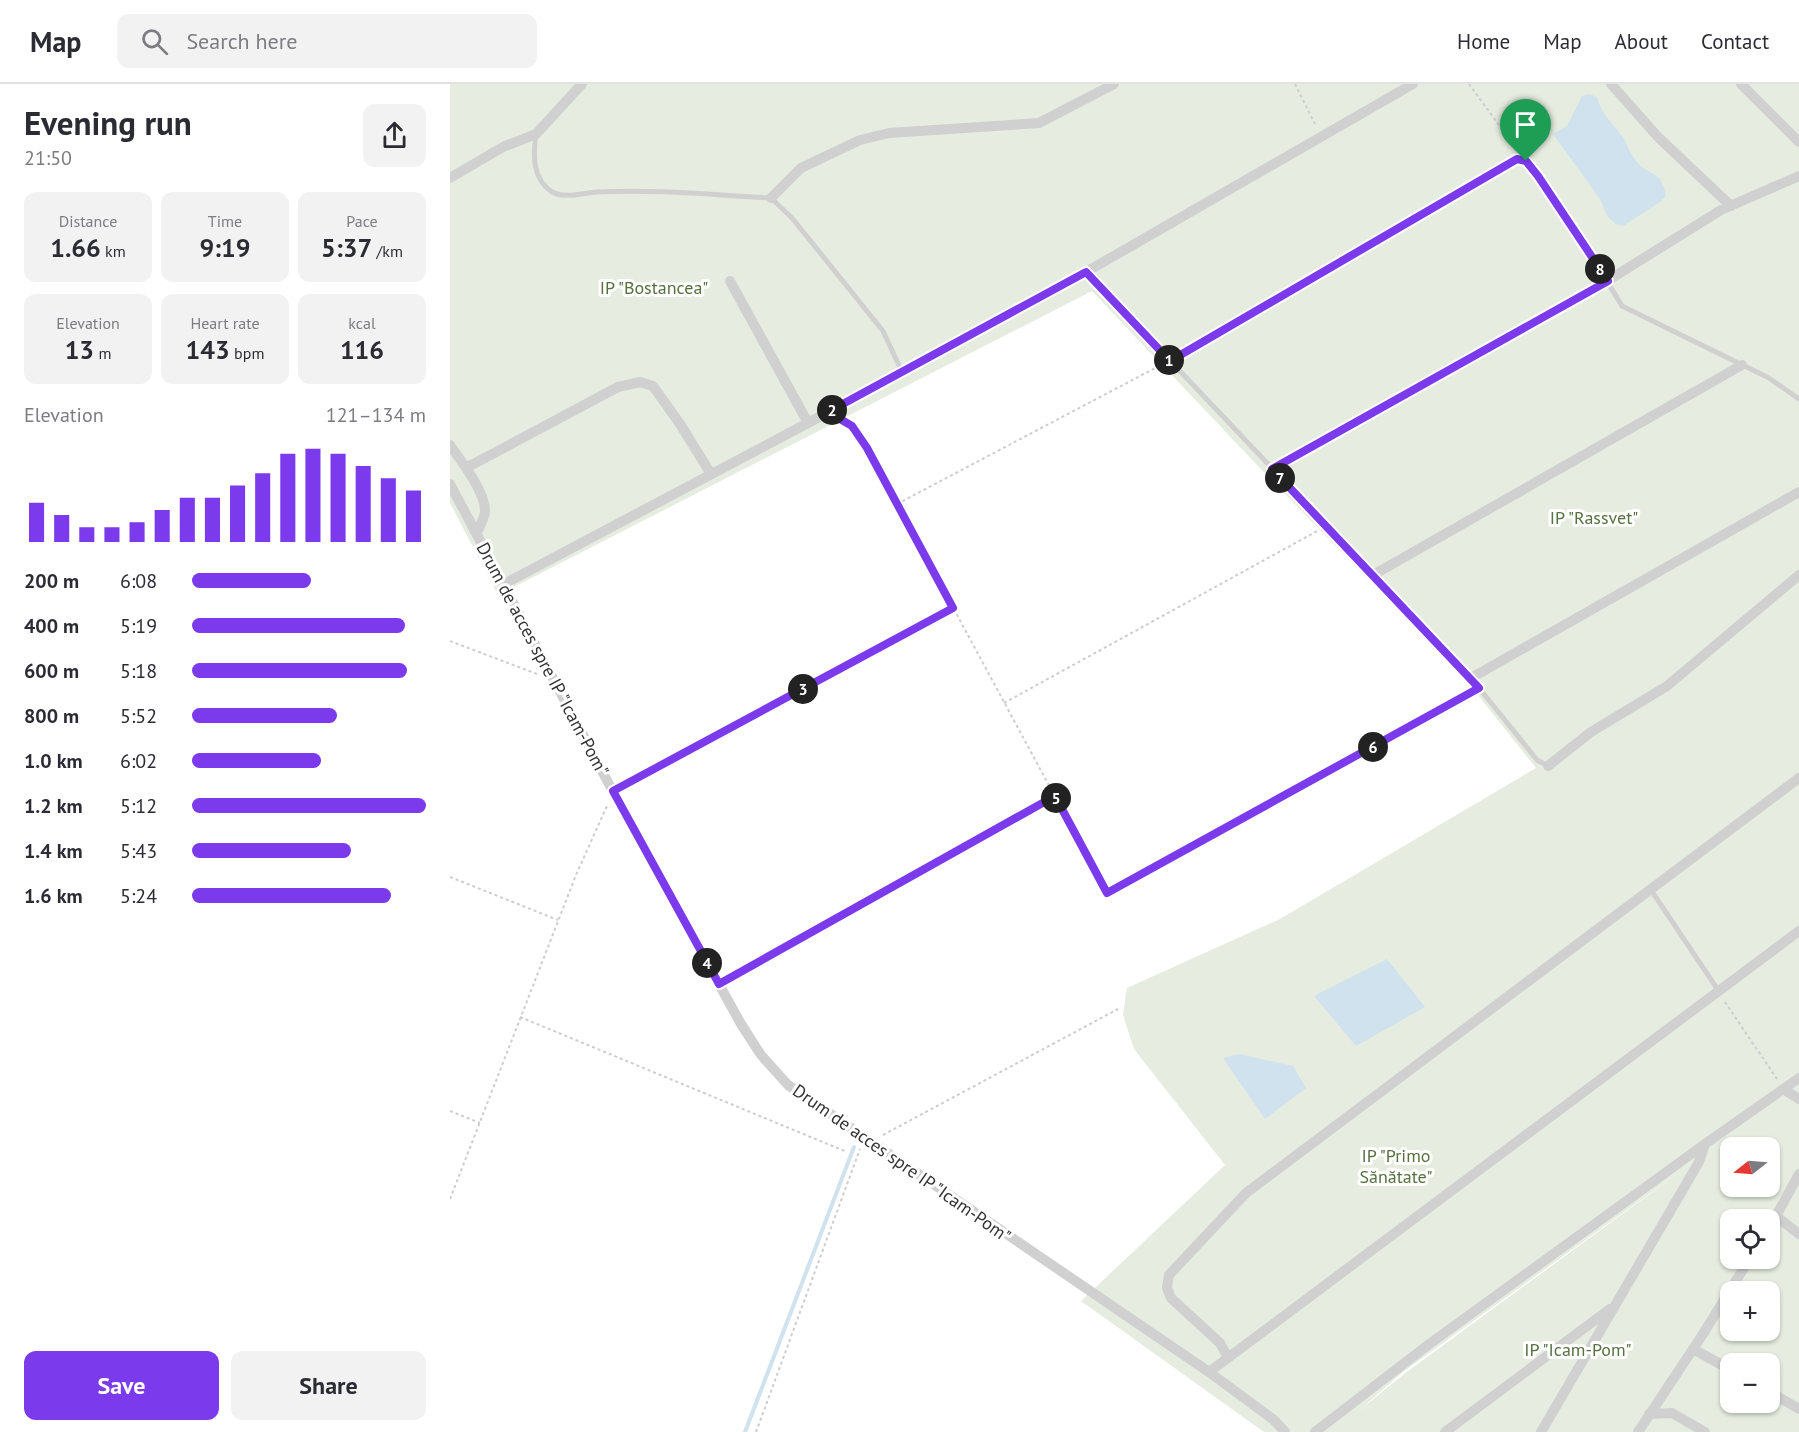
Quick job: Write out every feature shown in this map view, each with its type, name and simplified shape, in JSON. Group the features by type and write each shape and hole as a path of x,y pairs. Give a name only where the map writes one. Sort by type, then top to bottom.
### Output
{"street":[{"path":"450,177 503,147 537,134 582,84"},
{"path":"771,198 801,168 860,140 889,133 1039,123 1114,84"},
{"path":"504,584 1086,272 1413,84"},
{"path":"1611,84 1658,137 1731,206"},
{"path":"1741,84 1799,142"},
{"path":"1170,361 1521,160"},
{"path":"1272,469 1608,281 1731,206 1799,176"},
{"path":"730,281 808,423"},
{"path":"1373,575 1742,365"},
{"path":"466,468 618,387 640,382 653,386 711,474"},
{"path":"450,445 483,498 485,513 477,533"},
{"name":"Drum de acces spre IP \"Icam-Pom\"","path":"450,484 613,791 741,1024 761,1055 788,1085 1209,1372 1274,1420 1285,1432"},
{"path":"1471,678 1799,492"},
{"path":"1548,766 1591,732 1667,686 1799,575"},
{"path":"1228,1358 1220,1343 1172,1298 1167,1288 1168,1275 1246,1193 1799,778"},
{"path":"1209,1372 1799,931"},
{"path":"1314,1432 1428,1345 1705,1143 1799,1078"},
{"path":"1784,1089 1799,1099"},
{"path":"1541,1432 1699,1162 1705,1143"},
{"path":"1780,1209 1799,1174"},
{"path":"1780,1219 1799,1234"},
{"path":"1638,1432 1743,1269"},
{"path":"1445,1432 1613,1307"},
{"path":"1693,1349 1720,1364"},
{"path":"1780,1398 1799,1409"},
{"path":"1650,1414 1672,1413 1705,1432"}],"lane":[{"path":"537,134 533,153 538,176 554,193 566,195 597,192 650,193 771,198 792,218 883,331 902,372"},
{"path":"1521,160 1538,176 1608,281 1622,306 1769,378 1799,399"},
{"path":"1086,272 1471,678 1537,760 1548,766"},
{"path":"1651,890 1718,990"}],"path":[{"path":"1295,84 1322,137"},
{"path":"1469,84 1521,160"},
{"path":"897,504 1170,361"},
{"path":"828,412 852,426 867,448 1107,893 1479,688"},
{"path":"1004,703 1326,526"},
{"path":"450,1198 576,875 613,791 953,608"},
{"path":"450,640 555,681"},
{"path":"719,984 1055,796"},
{"path":"450,877 558,920"},
{"path":"1718,990 1784,1089"},
{"path":"756,1432 867,1140 1118,1009"},
{"path":"520,1017 847,1152"},
{"path":"450,1111 480,1123"}],"green space":[{"path":"450,84 1799,84 1799,1432 1264,1432 1081,1301 1225,1165 1134,1049 1123,1015 1127,988 1280,919 1536,768 1470,685 1092,291 498,595 450,503","holes":["1707,1152 1404,1374 1356,1413 1403,1372"]}],"water":[{"path":"1589,94 1597,97 1605,114 1623,137 1639,164 1657,176 1666,196 1623,226 1616,224 1608,217 1600,199 1553,134 1567,126 1582,96"},
{"path":"1387,959 1425,1007 1356,1046 1314,996"},
{"path":"1239,1054 1293,1066 1306,1088 1265,1119 1223,1058"}],"waterway":[{"path":"745,1432 854,1147"}],"route":[{"path":"1517,159 1526,161 1608,281 1272,469 1479,688 1107,893 1055,796 719,984 613,791 953,608 867,448 852,426 828,412 1086,272 1170,361 1500,168 1517,159"}],"park label":[{"name":"IP \"Bostancea\"","path":"654,287"},
{"name":"IP \"Rassvet\"","path":"1594,517"},
{"name":"IP \"Primo Sănătate\"","path":"1396,1165"},
{"name":"IP \"Icam-Pom\"","path":"1578,1349"}]}
